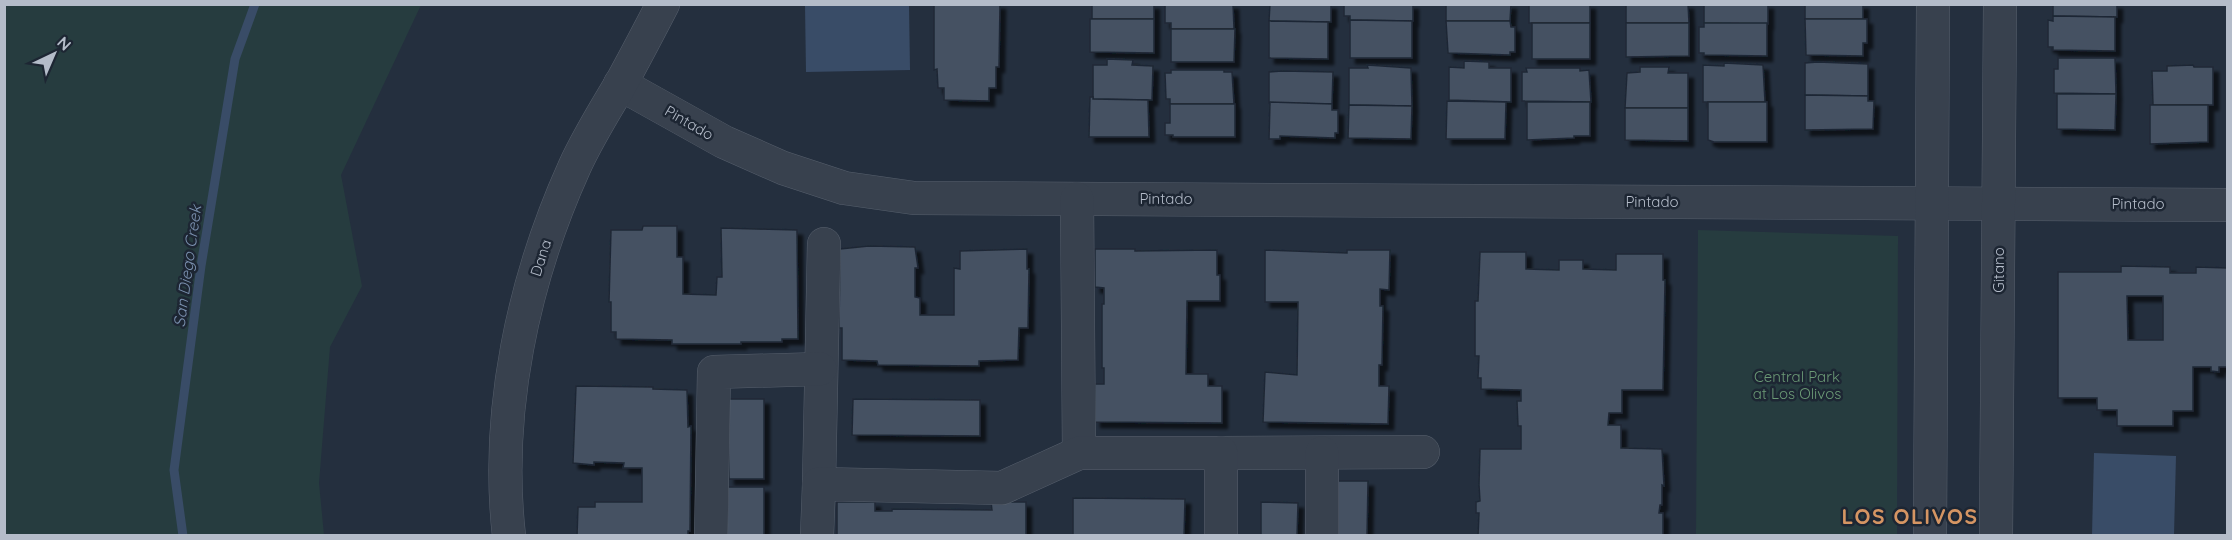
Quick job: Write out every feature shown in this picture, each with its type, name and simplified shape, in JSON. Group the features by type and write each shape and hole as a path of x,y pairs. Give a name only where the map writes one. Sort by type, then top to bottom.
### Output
{"street":[{"name":"Dana","path":"509,536 506,507 507,417 526,301 574,168 663,4"},
{"path":"1930,536 1933,4"},
{"name":"Gitano","path":"1996,536 2000,4"},
{"name":"Pintado","path":"620,84 724,142 783,168 844,188 914,198 2228,204"},
{"path":"1077,199 1079,453"},
{"path":"817,536 824,244"},
{"path":"711,536 714,372 820,369"},
{"path":"819,484 1002,488 1079,453 1423,452"},
{"path":"1221,453 1221,536"},
{"path":"1322,453 1322,536"}],"green space":[{"path":"4,5 421,5 341,175 362,286 330,347 319,483 324,535 5,535"},
{"name":"Central Park at Los Olivos","path":"1698,230 1898,236 1897,535 1696,535"}],"water":[{"path":"805,5 909,5 910,70 806,72"},
{"path":"2094,453 2176,456 2174,535 2092,535"}],"building":[{"path":"934,4 1000,4 999,67 996,67 996,88 989,88 989,101 944,100 944,88 938,88 937,69 934,70"},
{"path":"1092,4 1154,4 1154,19 1092,19"},
{"path":"1165,4 1233,4 1234,29 1171,29 1171,23 1165,23"},
{"path":"1270,4 1331,4 1331,22 1269,21"},
{"path":"1344,4 1413,4 1413,21 1350,20 1350,16 1344,16"},
{"path":"1446,4 1511,4 1510,21 1446,21"},
{"path":"1529,4 1590,4 1590,23 1529,23"},
{"path":"1626,4 1688,4 1689,23 1626,23"},
{"path":"1704,4 1768,4 1768,24 1704,23"},
{"path":"1805,4 1863,4 1863,19 1805,19"},
{"path":"2053,4 2117,4 2117,17 2053,16"},
{"path":"2053,16 2115,17 2115,51 2053,50 2053,47 2048,47 2048,20 2053,21"},
{"path":"1090,19 1154,19 1154,53 1090,52"},
{"path":"1805,19 1867,19 1867,43 1863,43 1863,56 1806,55"},
{"path":"1350,20 1412,21 1412,58 1350,58"},
{"path":"1269,21 1328,22 1328,59 1269,58"},
{"path":"1446,21 1510,21 1511,27 1515,27 1515,52 1510,52 1510,55 1448,53"},
{"path":"1532,23 1590,23 1590,59 1532,59"},
{"path":"1626,23 1689,23 1689,56 1626,57"},
{"path":"1704,23 1767,23 1767,56 1699,53 1699,27 1704,27"},
{"path":"1171,29 1235,29 1234,62 1171,62"},
{"path":"2058,58 2115,58 2116,94 2054,93 2054,69 2058,69"},
{"path":"1107,59 1133,60 1132,65 1153,66 1152,100 1093,99 1093,65 1107,65"},
{"path":"1464,61 1489,62 1489,68 1511,68 1511,102 1449,100 1449,67 1464,68"},
{"path":"1724,63 1763,65 1765,102 1703,102 1703,65 1724,66"},
{"path":"1805,63 1868,64 1868,96 1805,95"},
{"path":"1367,65 1411,68 1412,106 1349,105 1349,68 1368,68"},
{"path":"2193,65 2194,67 2213,67 2213,105 2153,105 2152,71 2167,71 2167,66"},
{"path":"1640,67 1669,67 1668,73 1688,73 1688,108 1625,108 1627,73 1640,72"},
{"path":"1526,68 1589,70 1591,102 1522,101 1522,72 1527,72"},
{"path":"1171,70 1232,72 1234,104 1170,104 1170,99 1166,99 1165,73 1171,73"},
{"path":"1269,72 1333,72 1332,104 1269,103"},
{"path":"2057,94 2116,94 2115,130 2057,129"},
{"path":"1805,95 1868,96 1868,101 1874,101 1873,129 1805,130"},
{"path":"1090,97 1093,99 1148,100 1149,137 1089,137"},
{"path":"1447,101 1506,102 1505,139 1446,139"},
{"path":"1270,102 1332,104 1332,110 1338,110 1338,133 1335,133 1335,138 1280,136 1280,139 1269,139"},
{"path":"1527,102 1590,102 1590,136 1527,140"},
{"path":"1708,102 1767,102 1767,142 1708,140"},
{"path":"1170,104 1235,104 1235,137 1165,135 1165,123 1170,123"},
{"path":"1349,105 1412,106 1411,139 1348,138"},
{"path":"2150,105 2208,105 2208,142 2150,144"},
{"path":"1625,108 1688,108 1688,141 1625,140"},
{"path":"643,226 677,226 677,257 683,257 683,294 716,295 717,277 722,277 721,228 797,230 798,339 782,339 782,342 741,342 741,344 672,344 672,340 616,339 616,332 611,332 611,302 609,302 611,230 642,230"},
{"path":"869,246 915,247 918,268 915,268 915,297 920,298 920,315 954,315 954,268 960,269 960,251 1027,249 1028,328 1019,328 1018,360 979,361 979,366 878,365 877,361 842,360 842,328 839,328 840,249"},
{"path":"1095,249 1217,250 1220,301 1187,301 1186,374 1208,374 1208,386 1222,386 1222,423 1095,422 1095,384 1104,384 1102,304 1104,304 1104,288 1095,287"},
{"path":"1265,250 1347,253 1347,250 1390,250 1389,290 1380,289 1380,306 1383,306 1382,365 1379,365 1379,386 1389,386 1388,424 1263,422 1265,372 1297,375 1298,302 1265,302"},
{"path":"1480,252 1526,252 1526,269 1559,270 1559,260 1583,260 1583,269 1616,270 1616,254 1663,254 1663,280 1665,280 1663,390 1622,390 1622,413 1609,413 1608,425 1621,425 1621,448 1662,449 1664,486 1662,485 1662,505 1660,505 1659,513 1663,513 1663,536 1478,536 1479,513 1476,513 1476,502 1480,501 1480,449 1521,449 1521,426 1518,426 1517,401 1521,401 1521,390 1481,389 1481,378 1478,378 1479,356 1475,356 1475,301 1478,301"},
{"path":"2121,266 2170,267 2170,273 2196,273 2196,267 2228,268 2228,367 2219,367 2219,372 2211,371 2211,367 2193,367 2193,411 2173,411 2173,426 2117,426 2117,410 2097,410 2097,398 2058,398 2058,272 2121,272","holes":["2127,296 2163,296 2163,340 2128,340"]},
{"path":"576,386 687,390 688,427 691,426 690,531 688,531 688,536 577,536 578,507 595,507 595,502 642,502 642,468 623,468 624,463 594,462 594,465 573,463"},
{"path":"728,399 764,399 764,479 729,479"},
{"path":"853,399 980,400 980,436 852,435"},
{"path":"1332,481 1368,481 1367,536 1332,536"},
{"path":"728,487 764,487 764,536 727,536"},
{"path":"1073,498 1185,499 1184,536 1073,535"},
{"path":"837,502 875,502 875,511 892,511 892,509 992,510 991,502 1026,502 1026,536 837,536"},
{"path":"1261,502 1298,503 1297,536 1261,536"}],"waterway":[{"name":"San Diego Creek","path":"183,536 174,470 201,266 235,59 255,4"}],"district":[{"name":"LOS OLIVOS","path":"1910,517"}]}
